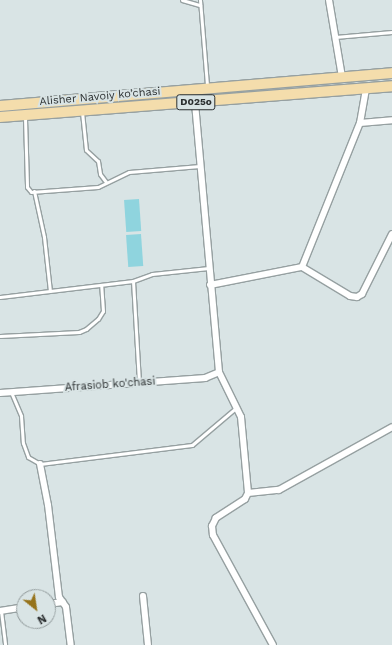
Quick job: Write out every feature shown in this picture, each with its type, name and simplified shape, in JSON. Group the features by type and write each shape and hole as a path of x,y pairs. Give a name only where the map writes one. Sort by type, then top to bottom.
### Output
{"main road":[{"name":"Alisher Navoiy ko’chasi","path":"0,106 392,73"},
{"name":"Alisher Navoiy ko’chasi","path":"0,117 194,103 392,86"},
{"path":"39,103 40,114"}],"street":[{"path":"329,0 342,77"},
{"path":"302,267 360,123 366,88"},
{"path":"194,103 219,372 241,417 248,493 245,499 216,518 212,526 213,535 273,645"},
{"path":"360,123 392,120"},
{"path":"210,285 302,267 350,296 356,297 362,294 392,234"},
{"name":"Afrasiob ko'chasi","path":"0,393 205,378 219,372"},
{"path":"248,493 279,490 392,427"},
{"path":"40,464 48,504 59,597 66,606 71,645"},
{"path":"142,596 148,645"},
{"path":"56,603 63,602"},
{"path":"1,610 16,608"}],"lane":[{"path":"182,0 200,4"},
{"path":"200,0 207,88"},
{"path":"335,37 392,32"},
{"path":"82,111 86,150 98,161 100,174 106,182"},
{"path":"25,116 27,187 31,192 98,187 129,172 200,166"},
{"path":"34,191 44,237 50,291"},
{"path":"0,296 133,281 152,274 209,268"},
{"path":"133,281 139,382"},
{"path":"0,336 79,332 86,329 98,319 103,311 101,285"},
{"path":"11,392 21,416 23,443 28,457 40,464 192,445 237,407"},
{"path":"1,610 5,645"}],"shaded area":[{"path":"139,199 141,231 126,232 124,200"},
{"path":"141,234 143,266 128,267 126,235"}]}
